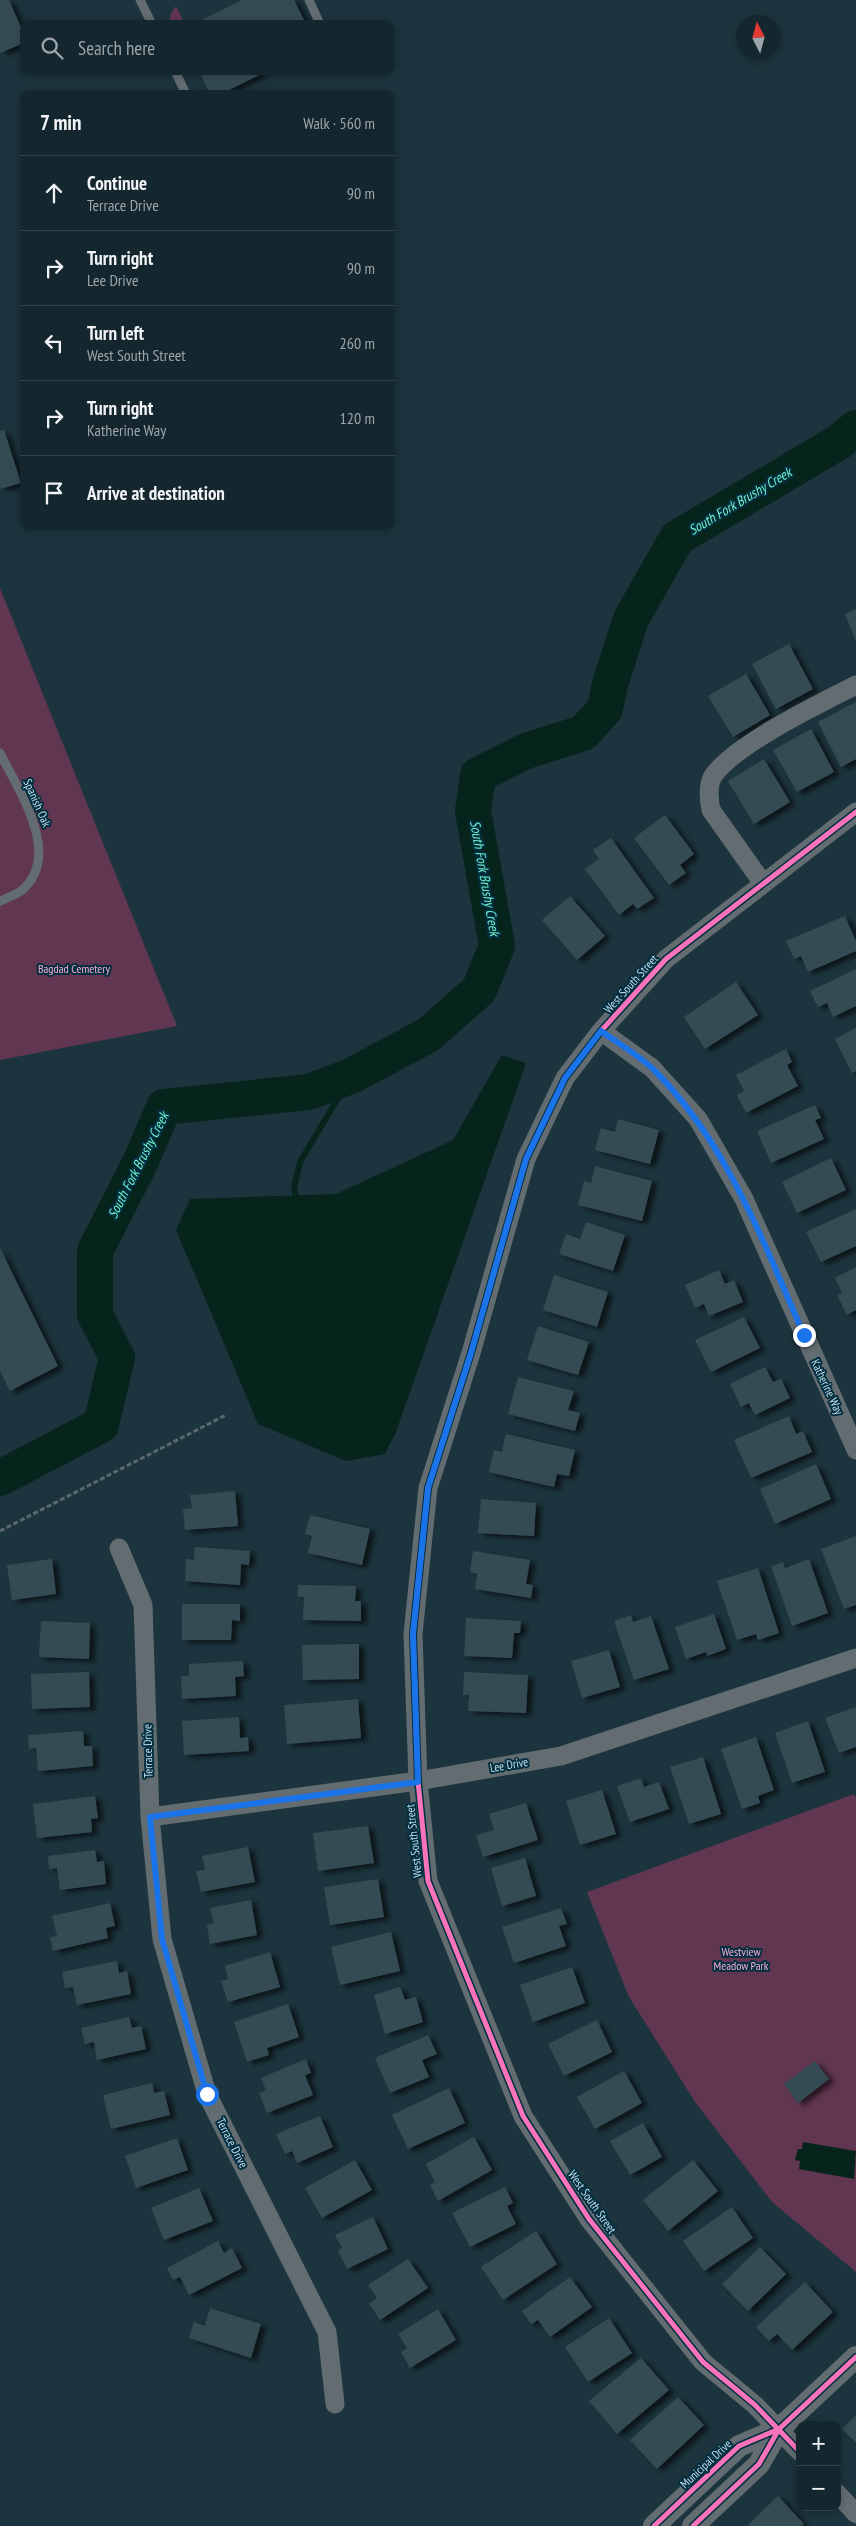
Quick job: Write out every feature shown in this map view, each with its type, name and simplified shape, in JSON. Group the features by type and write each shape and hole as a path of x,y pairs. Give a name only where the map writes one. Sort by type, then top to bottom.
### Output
{"street":[{"path":"762,882 711,810 708,796 712,778 728,758 856,685"},
{"name":"West South Street","path":"796,2448 755,2404 703,2362 589,2219 523,2116 428,1881 418,1782 413,1634 428,1488 471,1353 526,1159 565,1078 601,1031 666,959 762,882 854,817"},
{"name":"Katherine Way","path":"601,1031 652,1068 698,1119 744,1199 856,1450"},
{"name":"Terrace Drive","path":"119,1548 143,1605 150,1817 162,1939 207,2094 327,2332 335,2404"},
{"name":"Lee Drive","path":"150,1817 418,1782 562,1756 856,1658"},
{"name":"Municipal Drive","path":"693,2526 759,2464 779,2429 856,2357"},
{"name":"Municipal Drive","path":"654,2526 739,2446 779,2429"},
{"path":"841,2497 856,2514"}],"lane":[{"path":"140,0 150,20"},
{"path":"308,0 318,20"},
{"path":"177,75 184,90"},
{"name":"Spanish Oak","path":"0,753 36,829 40,847 38,866 31,880 20,891 0,901"}],"path":[{"path":"0,1530 226,1415"}],"green space":[{"path":"176,6 183,20 170,20 171,13"},
{"name":"Bagdad Cemetery","path":"0,588 177,1026 0,1060"},
{"name":"Westview Meadow Park","path":"854,1794 856,1798 856,2272 772,2202 695,2102 629,1997 587,1892"}],"shaded area":[{"path":"502,1055 526,1063 396,1432 385,1454 346,1461 258,1424 176,1230 190,1199 336,1194 453,1140"},
{"path":"803,2142 856,2151 854,2179 799,2169 800,2161 795,2160 798,2149 802,2149"}],"building":[{"path":"0,0 9,0 20,25 20,45 0,53"},
{"path":"242,0 294,0 304,20 202,20"},
{"path":"201,75 259,75 229,90 208,90"},
{"path":"4,430 20,483 0,489 0,431"},
{"path":"856,609 856,641 845,614"},
{"path":"789,644 813,689 776,709 752,664"},
{"path":"746,674 770,715 733,737 708,696"},
{"path":"856,702 856,759 841,767 818,722"},
{"path":"811,729 834,772 797,792 773,750"},
{"path":"764,759 790,802 754,824 728,781"},
{"path":"665,815 694,854 680,865 686,873 669,885 634,838"},
{"path":"611,838 654,898 637,909 633,904 619,915 585,869 599,859 593,850"},
{"path":"570,896 605,936 577,960 542,920"},
{"path":"845,916 856,941 856,951 808,972 801,956 794,959 786,941"},
{"path":"856,969 856,1006 833,1017 827,1003 818,1007 810,991"},
{"path":"736,982 758,1015 705,1049 684,1017"},
{"path":"856,1028 856,1071 852,1073 835,1039"},
{"path":"786,1049 792,1062 787,1065 798,1086 746,1113 737,1095 744,1091 736,1075"},
{"path":"815,1105 821,1118 815,1120 824,1139 771,1163 757,1131"},
{"path":"618,1119 659,1130 650,1164 595,1150 601,1128 615,1132"},
{"path":"831,1158 846,1190 797,1213 782,1182"},
{"path":"595,1166 652,1181 642,1221 578,1205 584,1181 591,1183"},
{"path":"856,1209 856,1246 821,1262 806,1232"},
{"path":"586,1222 625,1235 613,1271 559,1254 566,1234 580,1239"},
{"path":"0,1248 58,1366 10,1391 0,1371"},
{"path":"856,1267 856,1310 847,1315 837,1295 842,1293 835,1278"},
{"path":"719,1270 725,1284 734,1280 743,1302 709,1316 704,1304 695,1308 685,1285"},
{"path":"554,1275 608,1292 597,1327 543,1310"},
{"path":"744,1317 760,1348 711,1372 695,1340"},
{"path":"538,1326 589,1342 578,1375 527,1360"},
{"path":"765,1367 773,1382 781,1379 790,1398 755,1415 749,1403 741,1407 730,1384"},
{"path":"518,1377 574,1391 568,1410 580,1413 575,1431 508,1414"},
{"path":"789,1416 796,1434 803,1431 812,1452 751,1478 734,1440"},
{"path":"506,1434 575,1450 569,1476 557,1474 554,1487 489,1472 494,1450 502,1452"},
{"path":"816,1464 831,1499 775,1524 760,1489"},
{"path":"235,1491 238,1526 185,1530 183,1509 192,1508 190,1495"},
{"path":"481,1499 536,1503 534,1536 478,1533"},
{"path":"310,1515 370,1529 362,1565 308,1553 312,1536 305,1534"},
{"path":"856,1536 856,1605 844,1609 821,1549"},
{"path":"195,1547 250,1551 249,1565 241,1564 240,1585 185,1581 186,1559 194,1560"},
{"path":"473,1551 530,1560 526,1584 533,1585 531,1598 475,1589 477,1574 470,1572"},
{"path":"52,1559 56,1594 12,1600 7,1565"},
{"path":"809,1559 828,1613 792,1626 771,1566 783,1562 785,1568"},
{"path":"758,1568 779,1633 758,1640 756,1634 737,1640 717,1581"},
{"path":"298,1585 356,1586 355,1601 361,1601 361,1621 303,1620 304,1597 298,1597"},
{"path":"182,1604 240,1604 240,1621 232,1620 231,1640 182,1640"},
{"path":"714,1614 726,1649 707,1656 706,1652 686,1659 675,1627"},
{"path":"631,1615 633,1622 651,1616 669,1669 634,1680 614,1621"},
{"path":"466,1618 521,1621 520,1633 514,1633 512,1658 464,1656"},
{"path":"41,1621 90,1623 89,1659 39,1657"},
{"path":"359,1644 359,1679 303,1680 302,1645"},
{"path":"609,1650 620,1687 582,1698 571,1661"},
{"path":"243,1661 244,1676 235,1677 236,1696 182,1699 181,1676 189,1676 189,1664"},
{"path":"89,1672 90,1707 32,1709 31,1674"},
{"path":"464,1672 528,1675 526,1713 468,1711 469,1695 463,1695"},
{"path":"358,1699 361,1738 287,1744 284,1705"},
{"path":"856,1707 856,1747 839,1753 825,1718"},
{"path":"239,1717 240,1738 248,1737 249,1751 184,1755 182,1721"},
{"path":"808,1721 825,1772 792,1783 775,1733"},
{"path":"83,1731 84,1746 92,1746 93,1766 38,1771 36,1748 29,1749 28,1735"},
{"path":"756,1737 774,1790 758,1796 760,1803 742,1809 721,1749"},
{"path":"703,1757 721,1814 689,1824 670,1767"},
{"path":"641,1778 644,1787 659,1782 669,1809 630,1822 617,1786"},
{"path":"602,1790 616,1834 580,1845 566,1801"},
{"path":"95,1796 98,1818 91,1819 92,1832 37,1838 33,1804"},
{"path":"526,1803 538,1840 483,1857 476,1835 494,1830 489,1814"},
{"path":"368,1826 374,1863 318,1871 313,1833"},
{"path":"248,1847 255,1882 201,1892 196,1871 205,1870 202,1856"},
{"path":"95,1850 97,1862 104,1861 106,1884 60,1890 57,1868 49,1869 48,1856"},
{"path":"525,1858 536,1896 502,1906 491,1868"},
{"path":"378,1879 384,1917 330,1925 324,1887"},
{"path":"251,1900 257,1935 210,1944 207,1925 214,1923 210,1908"},
{"path":"110,1903 115,1926 106,1928 108,1938 53,1951 50,1937 57,1936 52,1916"},
{"path":"561,1908 567,1924 559,1926 566,1946 514,1963 502,1927"},
{"path":"391,1932 400,1971 340,1985 331,1947"},
{"path":"270,1952 280,1987 228,2002 221,1981 228,1979 225,1966"},
{"path":"117,1961 119,1973 127,1971 131,1994 77,2005 73,1987 65,1988 62,1972"},
{"path":"572,1967 585,2003 533,2022 520,1985"},
{"path":"400,1987 405,2000 416,1997 423,2022 385,2034 374,1995"},
{"path":"288,2004 299,2037 267,2048 269,2055 247,2062 234,2022"},
{"path":"129,2017 132,2028 141,2026 146,2049 97,2060 94,2042 85,2044 81,2028"},
{"path":"597,2020 612,2052 564,2076 548,2044"},
{"path":"428,2035 437,2054 422,2060 429,2077 390,2093 375,2058"},
{"path":"306,2059 311,2073 305,2075 313,2095 267,2113 259,2093 266,2090 261,2078"},
{"path":"815,2061 829,2079 798,2103 784,2084"},
{"path":"624,2071 642,2103 595,2129 577,2097"},
{"path":"152,2083 154,2093 164,2091 170,2115 111,2129 103,2095"},
{"path":"449,2088 465,2123 408,2149 392,2115"},
{"path":"320,2116 333,2147 297,2163 292,2151 285,2154 276,2134"},
{"path":"643,2123 662,2157 630,2175 610,2141"},
{"path":"474,2137 492,2170 438,2201 430,2185 435,2182 426,2164"},
{"path":"177,2138 188,2170 136,2188 125,2156"},
{"path":"355,2160 372,2190 322,2218 305,2188"},
{"path":"693,2160 718,2191 668,2231 643,2200"},
{"path":"505,2187 513,2203 507,2206 516,2224 470,2247 452,2213"},
{"path":"199,2188 213,2221 164,2240 151,2208"},
{"path":"732,2207 753,2238 704,2271 683,2241"},
{"path":"373,2217 388,2249 347,2269 338,2251 342,2248 335,2235"},
{"path":"536,2231 557,2264 503,2300 481,2267"},
{"path":"218,2241 224,2253 232,2248 242,2268 189,2295 180,2277 173,2280 167,2268"},
{"path":"760,2247 786,2274 748,2311 722,2284"},
{"path":"408,2259 428,2288 380,2320 369,2304 377,2298 368,2285"},
{"path":"570,2277 592,2307 550,2337 538,2320 531,2324 522,2311"},
{"path":"805,2282 833,2312 792,2350 777,2334 769,2341 756,2327"},
{"path":"210,2308 261,2324 251,2358 189,2338 194,2322 205,2326"},
{"path":"438,2309 456,2340 410,2368 401,2352 407,2348 398,2334"},
{"path":"609,2318 632,2353 588,2382 565,2347"},
{"path":"641,2358 669,2390 617,2434 589,2401"},
{"path":"678,2397 704,2425 657,2469 630,2440"},
{"path":"856,2415 856,2443 842,2429"},
{"path":"778,2496 804,2524 802,2526 747,2526"}],"waterway":[{"name":"South Fork Brushy Creek","path":"0,1478 101,1425 117,1357 95,1315 95,1251 141,1161 164,1107 309,1092 351,1076 428,1035 479,990 497,946 473,811 478,775 526,751 583,733 605,709 610,684 631,619 677,538 839,442 856,428"},
{"path":"297,1203 294,1188 300,1162 351,1076"}],"cycle path":[{"path":"796,2448 755,2405 703,2362 589,2219 523,2116 428,1881 418,1781 413,1634 428,1488 471,1353 526,1159 565,1078 601,1031 666,959 856,812"},
{"path":"693,2526 759,2464 779,2429 856,2357"},
{"path":"654,2526 739,2446 779,2429"}],"route":[{"path":"207,2094 162,1939 150,1817 418,1782 413,1634 428,1488 471,1353 526,1159 565,1078 601,1031 652,1068 698,1119 744,1199 804,1335"}]}
